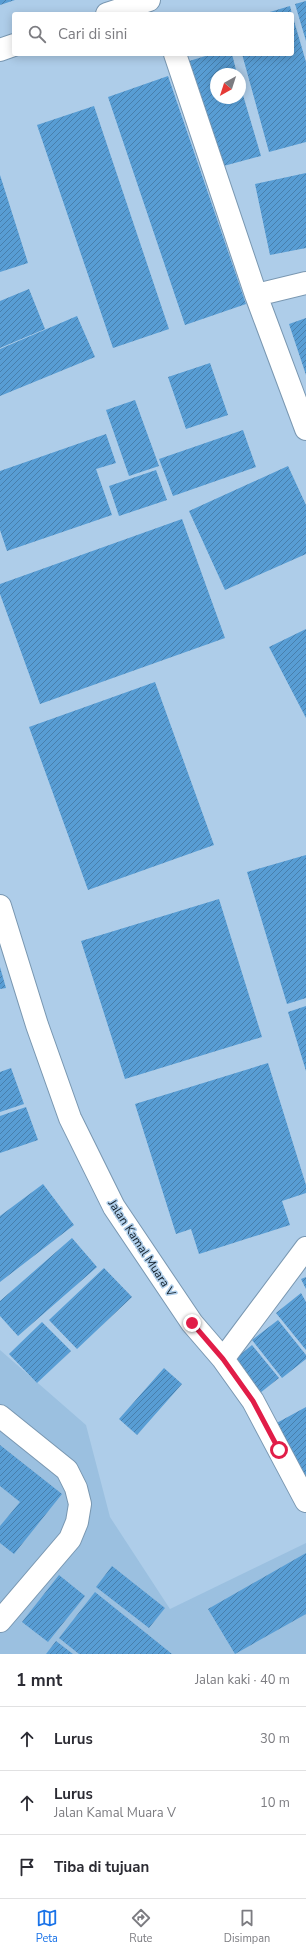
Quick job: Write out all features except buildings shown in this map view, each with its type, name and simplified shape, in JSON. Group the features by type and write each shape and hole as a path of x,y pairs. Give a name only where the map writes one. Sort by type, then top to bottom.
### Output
{"street":[{"path":"113,12 149,0"},
{"path":"156,0 161,12"},
{"path":"0,50 12,46"},
{"path":"176,56 256,295 306,429"},
{"path":"256,295 306,283"},
{"name":"Jalan Kamal Muara V","path":"0,906 37,1025 70,1118 114,1207 192,1323 223,1359 253,1401 306,1501"},
{"path":"223,1359 306,1248"},
{"path":"0,1416 67,1470 76,1488 80,1504 77,1522 70,1538 0,1621"}],"shaded area":[{"path":"0,1350 86,1425 110,1517 170,1609 306,1543 306,1654 0,1654"}],"route":[{"path":"192,1323 223,1359 253,1401 279,1450"}]}
